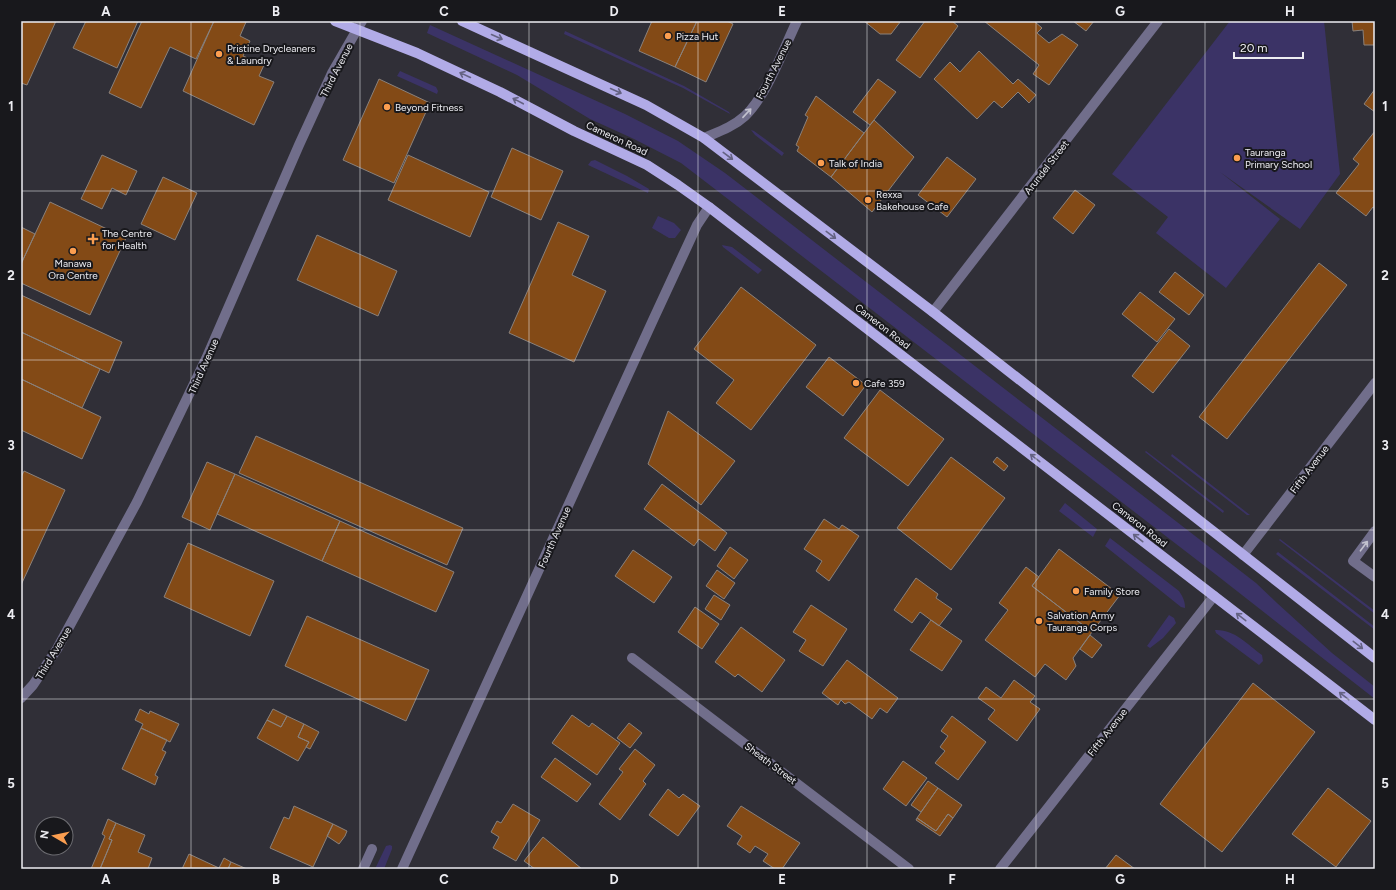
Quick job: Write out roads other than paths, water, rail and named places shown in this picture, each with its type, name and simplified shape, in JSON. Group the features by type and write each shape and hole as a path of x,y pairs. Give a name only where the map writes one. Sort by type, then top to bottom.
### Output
{"main road":[{"name":"Cameron Road","path":"335,21 360,25 417,54 500,92 574,131 647,166 678,185 709,207 1375,720"},
{"path":"462,21 646,105 704,138 933,312 1375,658"}],"street":[{"name":"Fourth Avenue","path":"704,138 726,129 745,116 762,96 797,21"},
{"name":"Arundel Street","path":"933,312 1158,21"},
{"name":"Third Avenue","path":"21,698 33,685 57,649 137,502 206,359 292,159 332,73 360,25"},
{"name":"Fourth Avenue","path":"402,869 678,265 697,225 709,207"},
{"name":"Fifth Avenue","path":"1243,555 1375,384"},
{"path":"1375,531 1353,561 1375,577"},
{"name":"Fifth Avenue","path":"1000,869 1214,596"},
{"name":"Sheath Street","path":"632,658 909,869"},
{"path":"363,869 372,849"}],"place":[{"name":"Pizza Hut","path":"668,36"},
{"name":"Pristine Drycleaners & Laundry","path":"219,54"},
{"name":"Beyond Fitness","path":"387,107"},
{"name":"Tauranga Primary School","path":"1237,158"},
{"name":"Talk of India","path":"821,163"},
{"name":"Rexxa Bakehouse Cafe","path":"868,200"},
{"name":"The Centre for Health","path":"93,239"},
{"name":"Manawa Ora Centre","path":"73,251"},
{"name":"Cafe 359","path":"856,383"},
{"name":"Family Store","path":"1076,591"},
{"name":"Salvation Army Tauranga Corps","path":"1039,621"}]}
